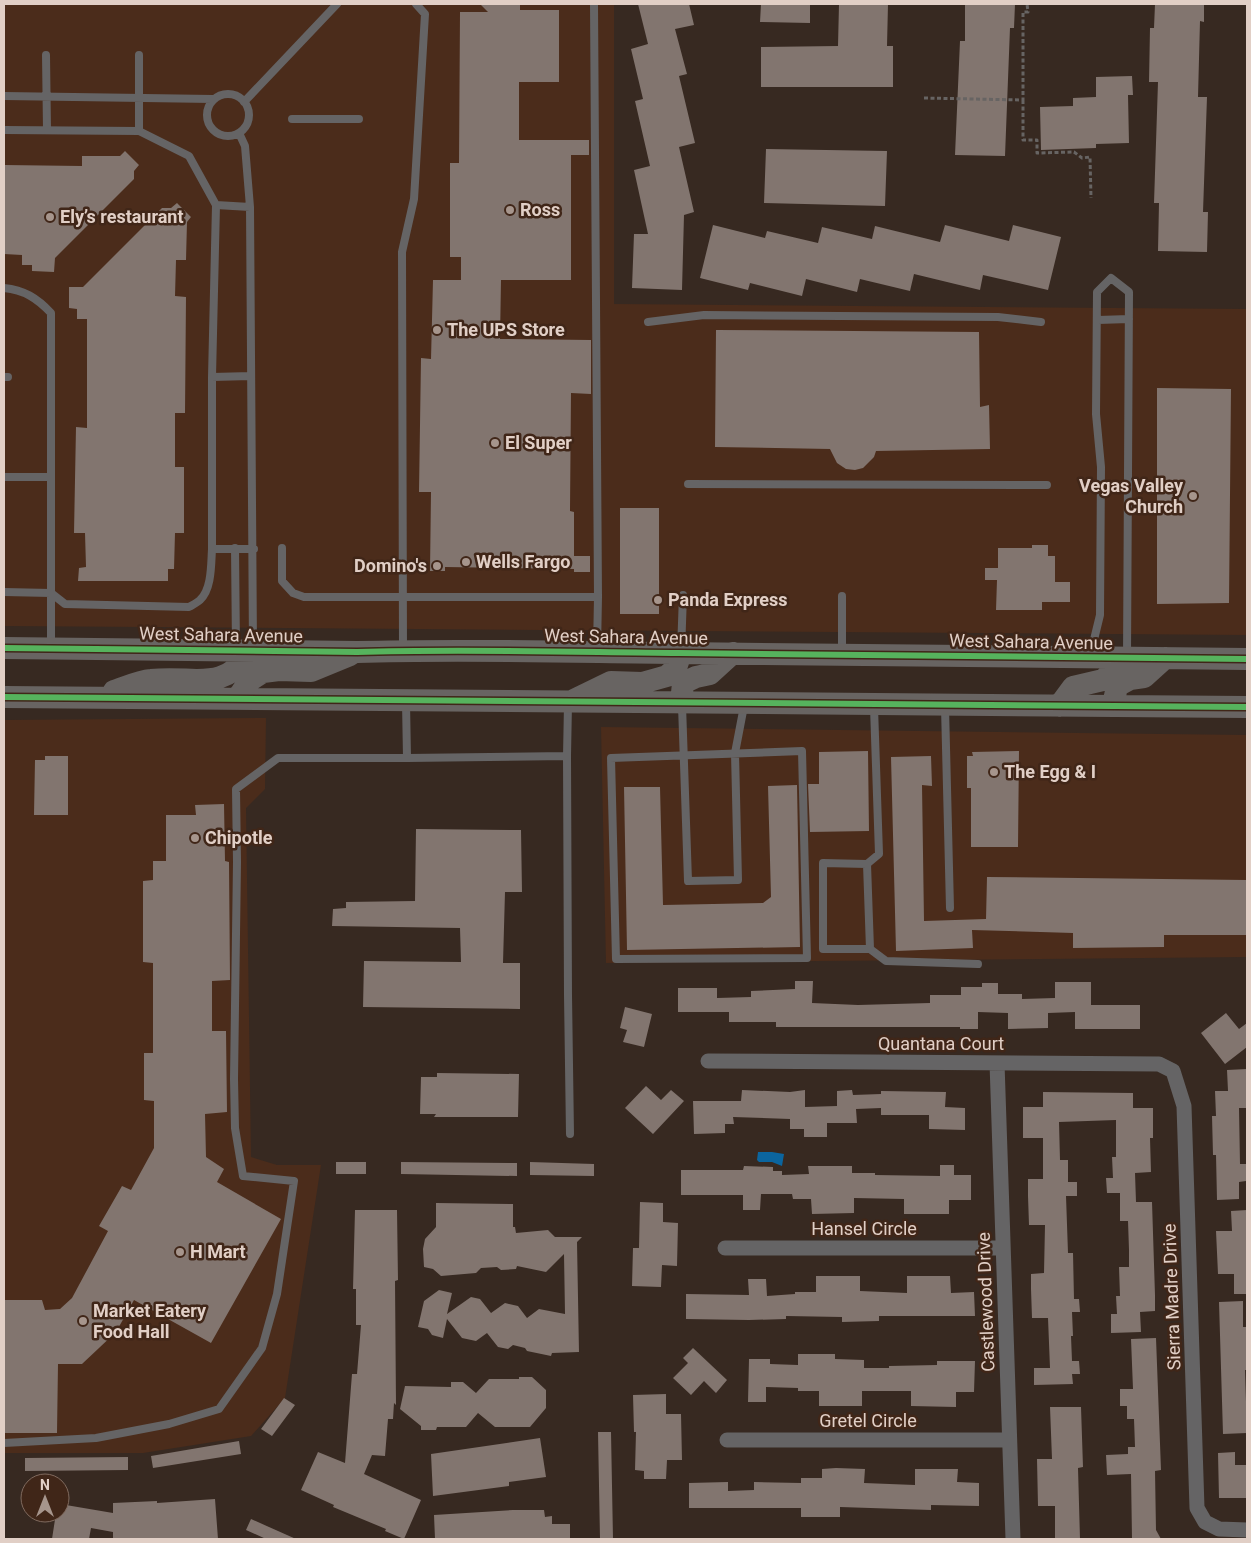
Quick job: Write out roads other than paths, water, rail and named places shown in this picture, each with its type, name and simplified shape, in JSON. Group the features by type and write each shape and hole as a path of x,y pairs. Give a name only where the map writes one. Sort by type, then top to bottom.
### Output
{"main road":[{"name":"West Sahara Avenue","path":"4,648 1247,659"},
{"path":"94,697 150,680 212,680 229,674 242,665 244,650"},
{"path":"237,699 249,681 263,672 279,670 311,671 358,652"},
{"path":"568,702 611,682 642,683 667,676 676,668 681,653"},
{"path":"682,703 683,683 696,677 710,674 732,653"},
{"path":"1113,706 1117,686 1130,679 1144,677 1165,658"},
{"path":"1059,706 1073,687 1102,680 1127,659"},
{"path":"4,697 1247,707"}],"street":[{"name":"Quantana Court","path":"708,1061 1159,1064 1173,1071"},
{"name":"Castlewood Drive","path":"997,1063 1013,1539"},
{"name":"Sierra Madre Drive","path":"1173,1071 1184,1106 1197,1508 1205,1522 1219,1529 1247,1530"},
{"name":"Hansel Circle","path":"725,1248 1003,1248"},
{"name":"Gretel Circle","path":"727,1440 1009,1440"}],"lane":[{"path":"244,102 337,4"},
{"path":"403,651 402,252 414,199 425,14 416,4"},
{"path":"594,4 597,652"},
{"path":"46,55 47,130"},
{"path":"139,55 139,131"},
{"path":"4,96 213,99 233,94 244,102 249,115 248,122 240,133 233,136 219,134 209,125 206,118 207,111 213,99"},
{"path":"292,119 359,119"},
{"path":"4,130 139,131 189,156 216,205 212,377 212,549 211,572 206,589 200,600 189,606 65,604 51,593 4,592"},
{"path":"240,133 245,146 250,207 254,549 244,650"},
{"path":"216,205 250,207"},
{"path":"1089,658 1100,615 1101,467 1096,414 1097,292 1111,278 1128,292 1127,659"},
{"path":"4,288 23,292 40,301 51,313 51,649"},
{"path":"648,322 704,315 998,317 1041,322"},
{"path":"1098,320 1129,319"},
{"path":"212,377 252,376"},
{"path":"4,477 51,477"},
{"path":"688,484 1047,486"},
{"path":"235,548 244,650"},
{"path":"282,548 282,581 293,593 304,597 598,597"},
{"path":"212,549 254,549"},
{"path":"681,653 682,595"},
{"path":"842,596 842,655"},
{"path":"406,700 407,758"},
{"path":"568,702 570,1134"},
{"path":"682,703 688,881 738,880 735,753 745,704"},
{"path":"874,705 879,854 867,864 823,863 823,950 870,949 886,961 978,964"},
{"path":"945,705 950,908"},
{"path":"802,751 807,958 616,959 611,758 683,755 802,751"},
{"path":"4,1442 96,1438 169,1424 219,1409 262,1348 277,1294 294,1181 243,1176 235,1128 236,788 278,758 567,756"},
{"path":"867,864 870,949"}],"water":[{"path":"758,1152 784,1154 782,1166 772,1162 759,1162 757,1160"}],"place":[{"name":"Ross","path":"510,210"},
{"name":"Ely’s restaurant","path":"50,217"},
{"name":"The UPS Store","path":"437,330"},
{"name":"El Super","path":"495,443"},
{"name":"Vegas Valley Church","path":"1193,496"},
{"name":"Wells Fargo","path":"466,562"},
{"name":"Domino's","path":"437,566"},
{"name":"Panda Express","path":"658,600"},
{"name":"The Egg & I","path":"994,772"},
{"name":"Chipotle","path":"195,838"},
{"name":"H Mart","path":"180,1252"},
{"name":"Market Eatery Food Hall","path":"83,1321"}]}
